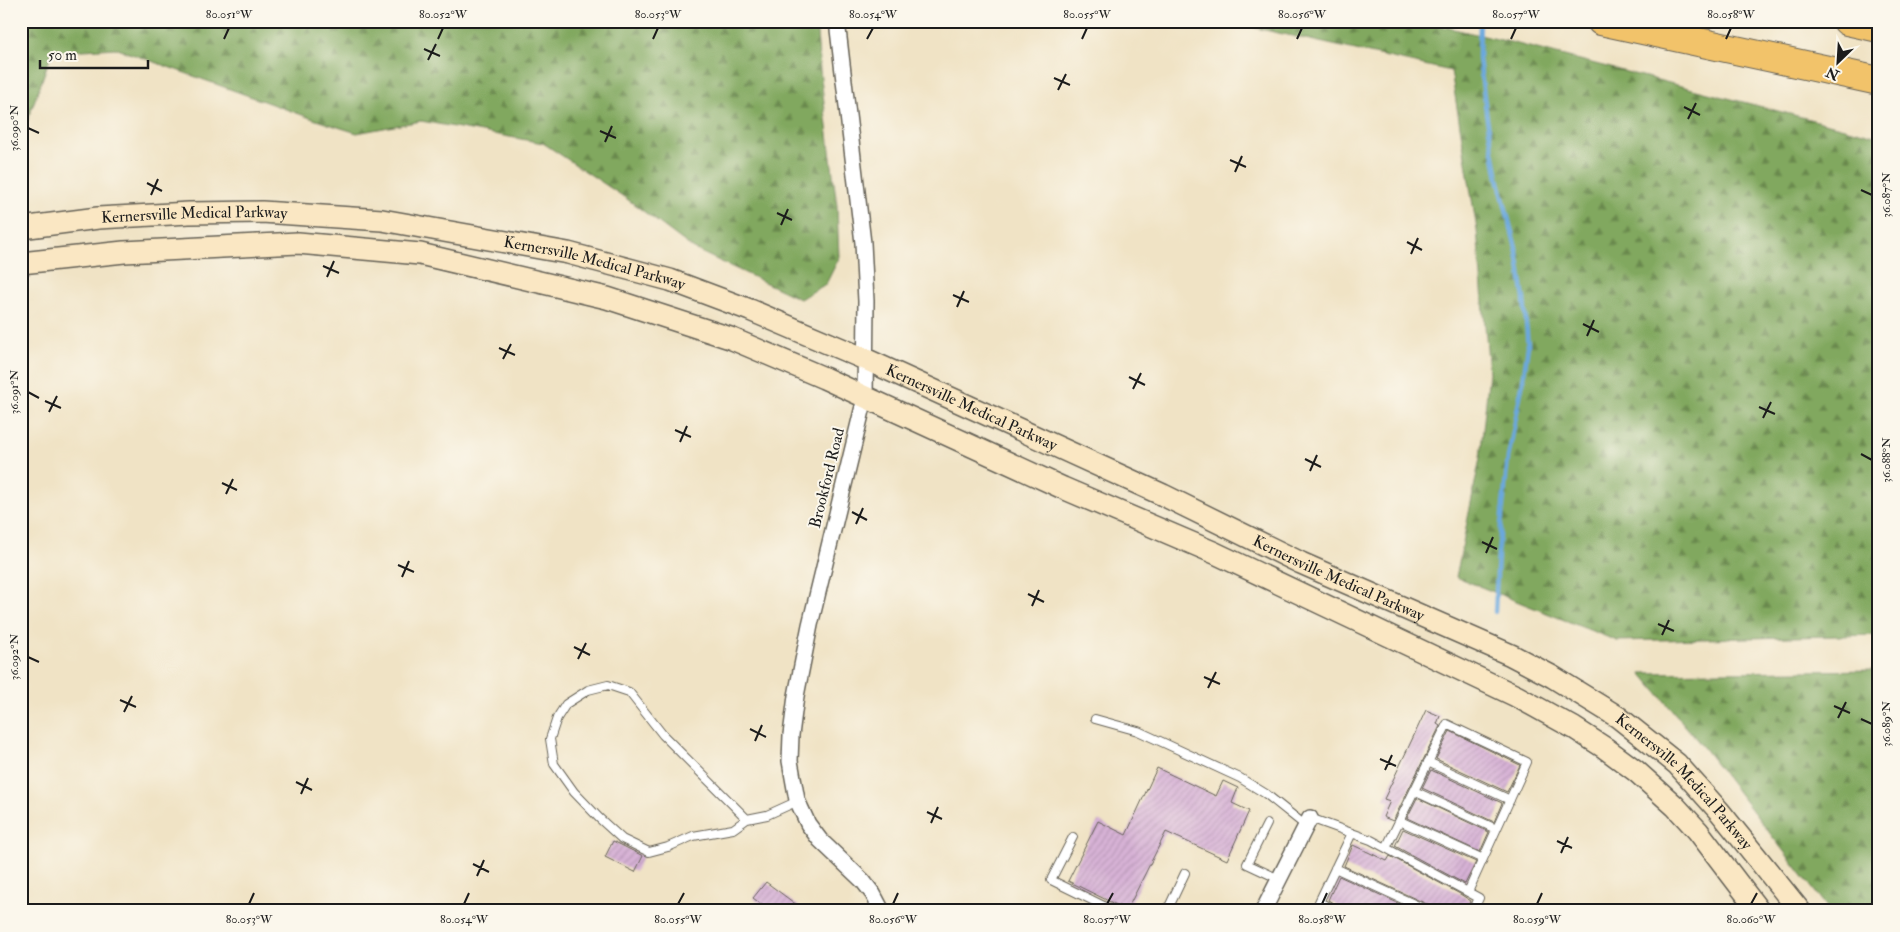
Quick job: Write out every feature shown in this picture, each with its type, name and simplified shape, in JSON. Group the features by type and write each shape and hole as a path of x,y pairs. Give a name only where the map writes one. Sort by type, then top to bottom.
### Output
{"highway":[{"path":"1601,21 1879,81"},
{"path":"1847,21 1879,26"},
{"path":"1857,21 1879,26"},
{"path":"1736,50 1879,92"}],"main road":[{"name":"Kernersville Medical Parkway","path":"21,228 143,214 262,212 382,220 568,253 670,280 750,310 865,359 1163,496 1301,563 1511,655 1570,686 1618,718 1677,764 1720,812 1800,911"},
{"path":"420,254 424,227"},
{"name":"Kernersville Medical Parkway","path":"21,262 124,252 298,243 420,254 560,286 652,312 730,338 1063,488 1214,553 1516,696 1574,728 1636,771 1675,806 1698,831 1759,911"},
{"path":"1251,571 1263,544"},
{"path":"1698,831 1720,812"}],"street":[{"name":"Brookford Road","path":"837,21 863,243 866,302 865,398 810,625 796,696 790,761 792,781 808,824 820,840 863,881 882,911"},
{"path":"1263,911 1308,822"}],"lane":[{"path":"747,820 663,736 629,692 608,685 588,690 566,704 557,718 550,739 554,764 574,792 622,839 649,852 668,847 693,836 733,829 747,820 767,815 798,801"},
{"path":"1095,719 1138,732 1240,778 1308,822 1352,833 1386,848 1480,898 1473,911"},
{"path":"1386,848 1447,724 1527,762 1468,892"},
{"path":"1428,762 1510,800"},
{"path":"1414,791 1496,829"},
{"path":"1400,821 1483,859"},
{"path":"1267,824 1247,864 1279,879"},
{"path":"1336,911 1318,902 1352,833"},
{"path":"1073,836 1051,880 1114,911"},
{"path":"1335,868 1429,911"},
{"path":"1168,911 1185,873"}],"green space":[{"path":"21,21 816,21 820,70 837,206 839,258 826,284 800,299 694,249 627,199 543,143 421,121 357,133 115,48 52,52 21,139"},
{"path":"1224,21 1419,21 1510,42 1879,137 1879,635 1617,641 1456,577 1480,458 1489,373 1477,230 1451,71"},
{"path":"1879,670 1879,911 1830,911 1703,747 1641,673"}],"building":[{"path":"1426,710 1440,716 1437,724 1440,726 1393,821 1383,817 1390,801 1384,799"},
{"path":"1450,731 1520,765 1507,792 1436,759"},
{"path":"1157,768 1216,796 1223,781 1238,788 1232,803 1249,811 1227,860 1166,832 1127,910 1068,881 1098,821 1126,835"},
{"path":"1431,770 1502,803 1494,822 1422,788"},
{"path":"1417,798 1489,832 1480,852 1407,818"},
{"path":"1403,829 1476,862 1465,884 1395,846"},
{"path":"613,841 643,856 635,872 605,857"},
{"path":"1353,845 1387,861 1390,856 1460,894 1471,901 1467,911 1435,911 1431,906 1344,866"},
{"path":"1339,876 1415,911 1346,911 1328,900"},
{"path":"766,882 805,911 770,911 753,898"}],"waterway":[{"path":"1480,21 1479,58 1487,119 1498,178 1517,252 1528,346 1508,458 1498,554 1495,612"}]}
